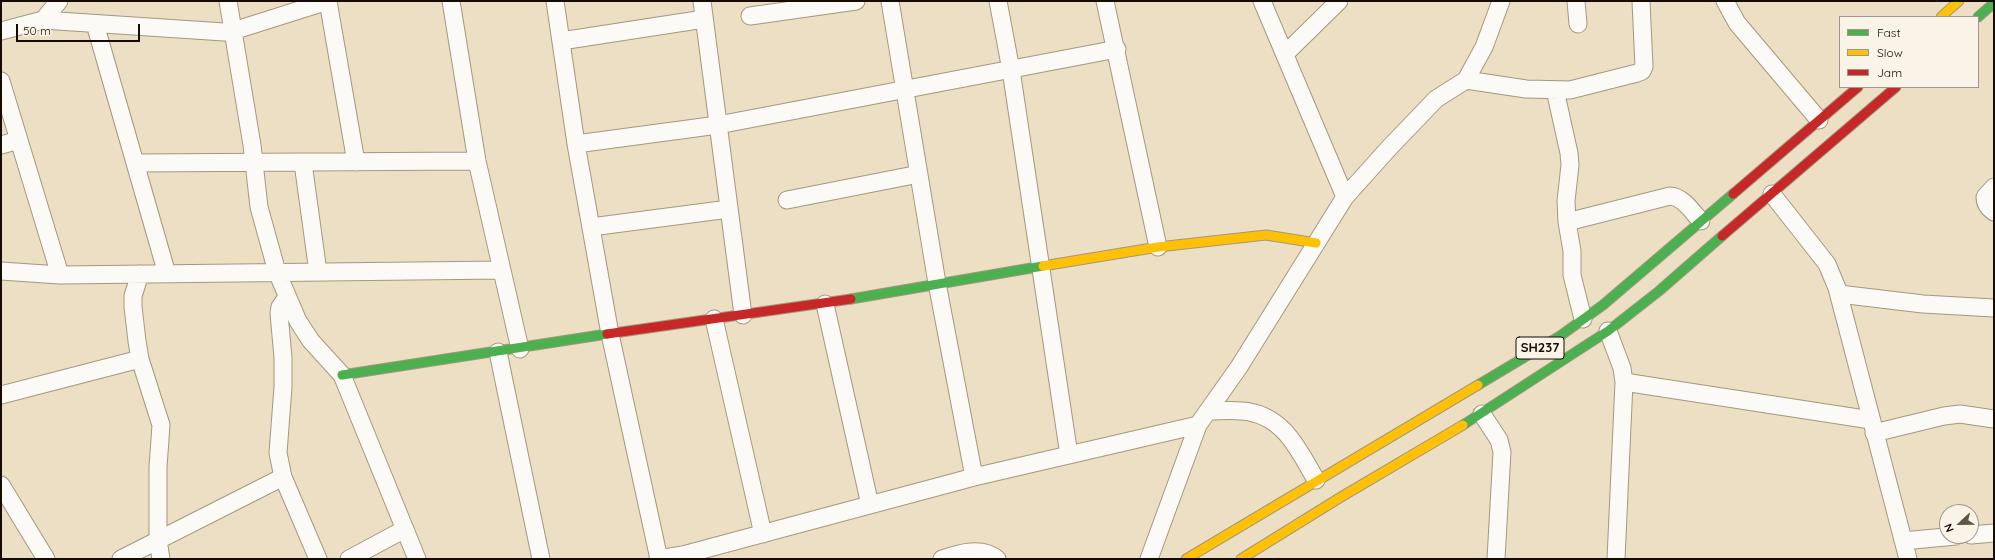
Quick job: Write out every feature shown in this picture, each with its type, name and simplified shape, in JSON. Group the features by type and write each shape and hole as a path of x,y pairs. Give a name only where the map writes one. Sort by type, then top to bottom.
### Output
{"main road":[{"path":"1942,16 1960,1"},
{"path":"1979,16 1994,3"},
{"name":"SH237","path":"1186,559 1316,480 1560,336 1603,305 1857,88"},
{"name":"SH237","path":"1241,559 1341,497 1482,414 1608,331 1660,291 1895,88"},
{"path":"342,375 520,349 610,334 825,304 937,283 1158,247 1266,235 1316,243"}],"street":[{"path":"43,20 59,1"},
{"path":"228,1 259,207 277,272 298,321 311,341 342,375 417,559"},
{"path":"1,31 43,20 224,32 233,31 328,1 356,162"},
{"path":"451,1 477,161 520,349"},
{"path":"556,1 576,144 610,334 659,559 684,557 974,477 1198,425"},
{"path":"702,1 743,315"},
{"path":"750,16 856,1"},
{"path":"890,1 937,283 974,477"},
{"path":"998,1 1011,70 1069,455"},
{"path":"1105,1 1117,49 1158,247"},
{"path":"1262,1 1345,197"},
{"path":"1285,54 1339,1"},
{"path":"1576,1 1578,24"},
{"path":"1466,80 1526,89 1570,90 1642,71 1644,67 1641,1"},
{"path":"1149,559 1198,425 1239,367 1345,197 1436,99 1466,80 1484,47 1499,2"},
{"path":"1729,3 1737,23 1819,120"},
{"path":"561,41 704,19"},
{"path":"95,24 167,274"},
{"path":"576,144 718,125 1117,49"},
{"path":"1,81 60,275"},
{"path":"1555,90 1569,153 1570,165 1566,201 1566,222 1572,251 1572,275 1583,319"},
{"path":"1,145 19,140"},
{"path":"135,163 477,161"},
{"path":"303,163 318,272"},
{"path":"787,200 919,174"},
{"path":"1994,187 1985,197 1985,202 1994,212"},
{"path":"1772,194 1827,264 1838,294 1908,559"},
{"path":"1566,222 1670,196 1676,197 1683,201 1701,221"},
{"path":"591,228 729,209"},
{"path":"1,271 60,275 502,270"},
{"path":"140,274 133,296 133,307 140,359 161,425 158,467 158,540 160,559"},
{"path":"1838,294 1923,304 1994,308"},
{"path":"287,297 280,307 279,313 283,358 283,386 278,453 283,477 318,559"},
{"path":"825,304 870,505"},
{"path":"714,319 763,534"},
{"path":"1608,331 1622,368 1624,382 1616,559"},
{"path":"498,352 541,559"},
{"path":"1,395 140,359"},
{"path":"1624,382 1873,426 1960,414 1994,419"},
{"path":"1208,411 1242,411 1258,414 1276,424 1293,439 1316,480"},
{"path":"1482,414 1499,440 1502,452 1496,559"},
{"path":"121,559 283,477"},
{"path":"1,485 46,559"},
{"path":"349,559 405,529"},
{"path":"1979,534 1994,533"},
{"path":"1903,540 1939,537"},
{"path":"942,559 957,554 974,552 988,553 997,559"}],"traffic: fast":[{"path":"1979,16 1994,3"},
{"path":"1478,385 1560,336 1603,305 1733,194"},
{"path":"1463,425 1608,331 1659,291 1722,236"},
{"path":"851,299 1043,266"},
{"path":"342,375 607,334"}],"traffic: slow":[{"path":"1942,16 1959,1"},
{"path":"1043,266 1158,247 1266,235 1316,243"},
{"path":"1186,559 1478,385"},
{"path":"1241,559 1341,497 1463,425"}],"traffic: jam":[{"path":"1733,194 1857,88"},
{"path":"1722,236 1895,88"},
{"path":"607,334 851,299"}]}
